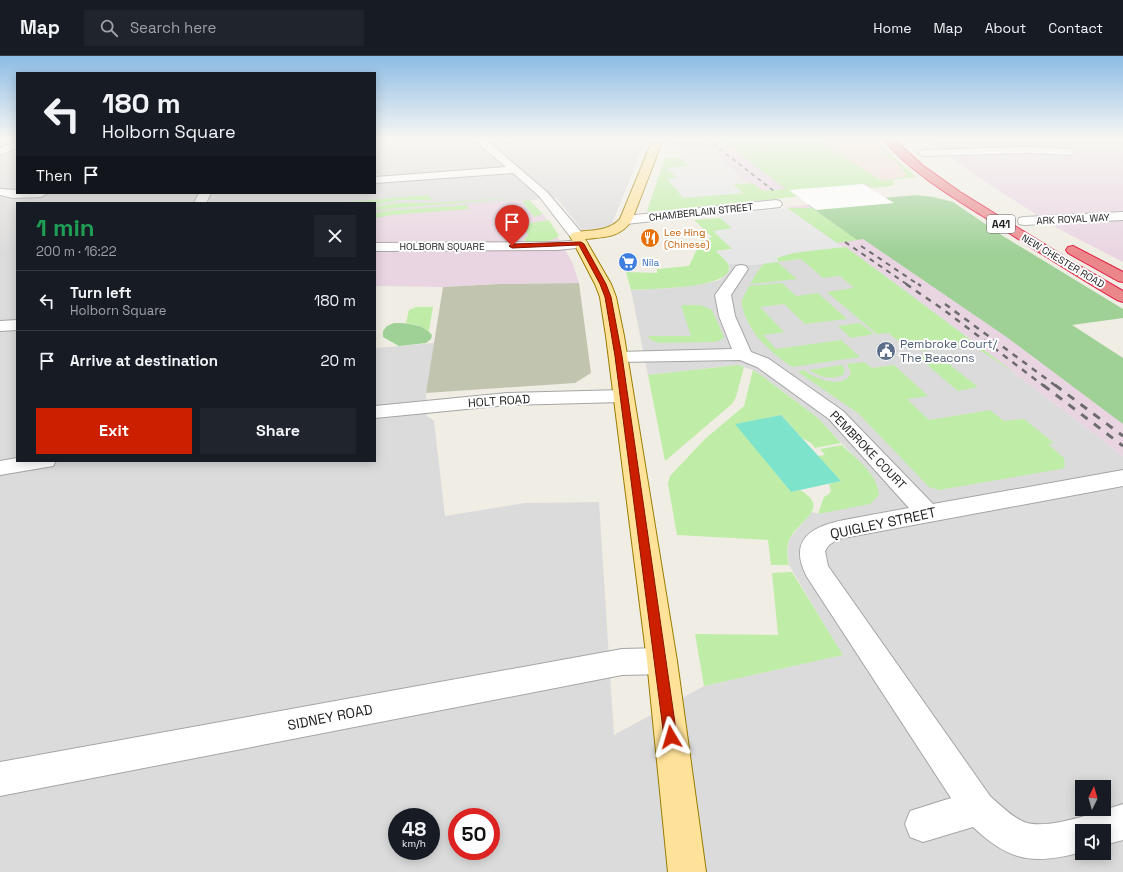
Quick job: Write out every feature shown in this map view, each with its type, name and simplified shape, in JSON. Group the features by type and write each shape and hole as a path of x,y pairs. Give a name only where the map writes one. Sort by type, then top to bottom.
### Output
{"highway":[{"name":"NEW CHESTER ROAD","path":"932,177 962,198 1063,262 1123,297"},
{"name":"NEW CHESTER ROAD","path":"1012,214 1043,232"},
{"name":"NEW CHESTER ROAD","path":"1062,244 1123,278"}],"main road":[{"path":"643,177 626,220 619,228 612,232 579,240 603,284 608,297 618,356 662,662 687,872"}],"street":[{"path":"376,180 416,177"},
{"path":"523,177 543,194 579,240"},
{"path":"0,192 16,194"},
{"path":"0,204 13,194"},
{"name":"CHAMBERLAIN STREET","path":"626,220 776,204"},
{"name":"ARK ROYAL WAY","path":"1024,222 1123,216"},
{"name":"HOLBORN SQUARE","path":"376,246 557,246 579,240"},
{"path":"741,269 722,295 727,316 743,355"},
{"path":"0,326 16,325"},
{"name":"PEMBROKE COURT","path":"618,356 727,354 743,355 763,363 836,415 927,513"},
{"name":"HOLT ROAD","path":"376,412 507,400 623,396"},
{"path":"0,468 39,462"},
{"name":"QUIGLEY STREET","path":"1075,836 1055,842 1027,842 1007,834 978,808 832,596 816,570 812,559 812,547 819,538 832,531 1123,478"},
{"name":"SIDNEY ROAD","path":"0,779 622,662 662,662"},
{"path":"923,824 978,808"},
{"path":"1111,825 1123,822"}],"shaded area":[{"path":"0,177 16,177 16,194 376,194 376,177 631,177 611,226 582,230 557,198 376,213 376,202 16,202 16,462 376,462 376,348 435,343 426,393 427,416 434,421 445,516 525,503 599,502 614,735 704,686 842,655 789,565 787,550 790,538 812,512 820,514 878,486 868,471 818,418 753,370 738,365 648,375 631,290 673,288 708,283 720,280 730,269 729,264 752,265 801,259 846,247 913,295 1123,456 1123,872 0,872"},
{"path":"676,177 741,177 748,183 733,184 743,193 683,198 667,179 677,178"},
{"path":"741,177 877,177 891,186 770,198 759,192"},
{"path":"876,177 915,177 882,181"},
{"path":"978,177 1123,177 1123,262 1057,228"},
{"path":"905,196 1072,325 1123,358 1123,456 913,295 846,247 843,247 786,207"},
{"path":"529,200 543,214 553,229 573,264 579,283 500,284 443,287 376,286 376,213"},
{"path":"787,208 843,247 793,253 777,258 778,262 752,265 729,264 716,251 732,249 713,231 732,228 718,216"},
{"path":"579,283 591,373 575,383 426,393 443,287 500,284"}],"green space":[{"path":"659,177 676,177 678,179 667,179 743,193 733,184 753,183 763,191 786,189 770,177 876,177 882,181 902,177 915,177 892,180 895,184 891,186 872,188 862,182 870,189 650,212 647,211"},
{"path":"429,195 432,200 399,200 376,205 376,202 344,202"},
{"path":"917,195 953,202 1003,236 1123,309 1123,318 1072,325 1123,358 1123,424 1008,338 863,239 857,240 808,205"},
{"path":"524,197 376,210 376,207 395,203 430,203"},
{"path":"529,200 543,214 534,217 522,201"},
{"path":"467,205 469,209 392,215 376,218 376,213"},
{"path":"787,208 812,208 857,240 836,243"},
{"path":"720,218 733,228 732,249 716,251 729,265 726,275 703,284 631,290 626,272 657,273 657,269 689,266 701,241 712,237 694,220"},
{"path":"549,220 559,236 538,243 525,243 525,237 528,236 525,224"},
{"path":"846,247 1015,373 972,345 923,351 905,346 888,333 877,334 827,292 854,288 840,276 823,278 801,259 777,262 797,279 750,284 764,264 780,256 803,251"},
{"path":"782,283 796,296 818,293 847,319 805,324 784,304 760,307 784,332 763,335 776,349 841,340 860,357 792,367 766,346 750,326 742,307 742,300 749,286"},
{"path":"681,305 700,305 712,310 724,337 715,342 659,343 651,340 648,336 691,336"},
{"path":"416,307 433,307 429,331 417,325 406,323 409,310"},
{"path":"394,323 420,326 432,335 431,339 426,343 399,346 383,337 383,331 387,326"},
{"path":"860,323 874,334 851,338 838,326"},
{"path":"936,354 978,387 958,391 918,357"},
{"path":"864,362 872,368 894,365 928,396 907,399 929,420 990,410 1004,421 1024,419 1054,443 1048,444 1064,458 1065,467 1061,469 939,490 929,487 858,413 798,372 804,370 815,377 836,382 847,378 851,373 847,364"},
{"path":"738,365 744,367 736,397 732,404 665,461 648,375"},
{"path":"842,365 844,368 844,374 831,378 817,375 809,370"},
{"path":"753,370 818,418 841,443 815,448 811,443 802,438 781,415 736,424 791,492 800,490 809,496 813,503 813,508 810,514 790,538 787,551 789,565 771,565 768,540 677,535 668,484 670,476 705,439 744,406"},
{"path":"781,415 841,481 791,492 735,424"},
{"path":"842,445 860,461 871,474 878,487 879,495 870,504 818,514 824,497 831,491 829,484 841,481 818,456 825,455 820,449"},
{"path":"792,572 843,655 704,686 695,634 778,635 772,573"}],"pier":[{"path":"863,184 894,203 816,210 789,190"}],"railway":[{"path":"756,177 774,191"},
{"path":"845,242 908,285"},
{"path":"861,246 919,285"},
{"path":"906,284 944,310 1044,386"},
{"path":"945,304 1056,386"},
{"path":"1043,385 1123,446"},
{"path":"1055,385 1123,436"}],"place":[{"name":"Lee Hing (Chinese)","path":"650,238"},
{"name":"Nila","path":"628,262"},
{"name":"Pembroke Court/ The Beacons","path":"886,351"}],"route":[{"path":"512,246 557,246 581,244 603,284 608,297 618,356 662,662 671,737"}]}
